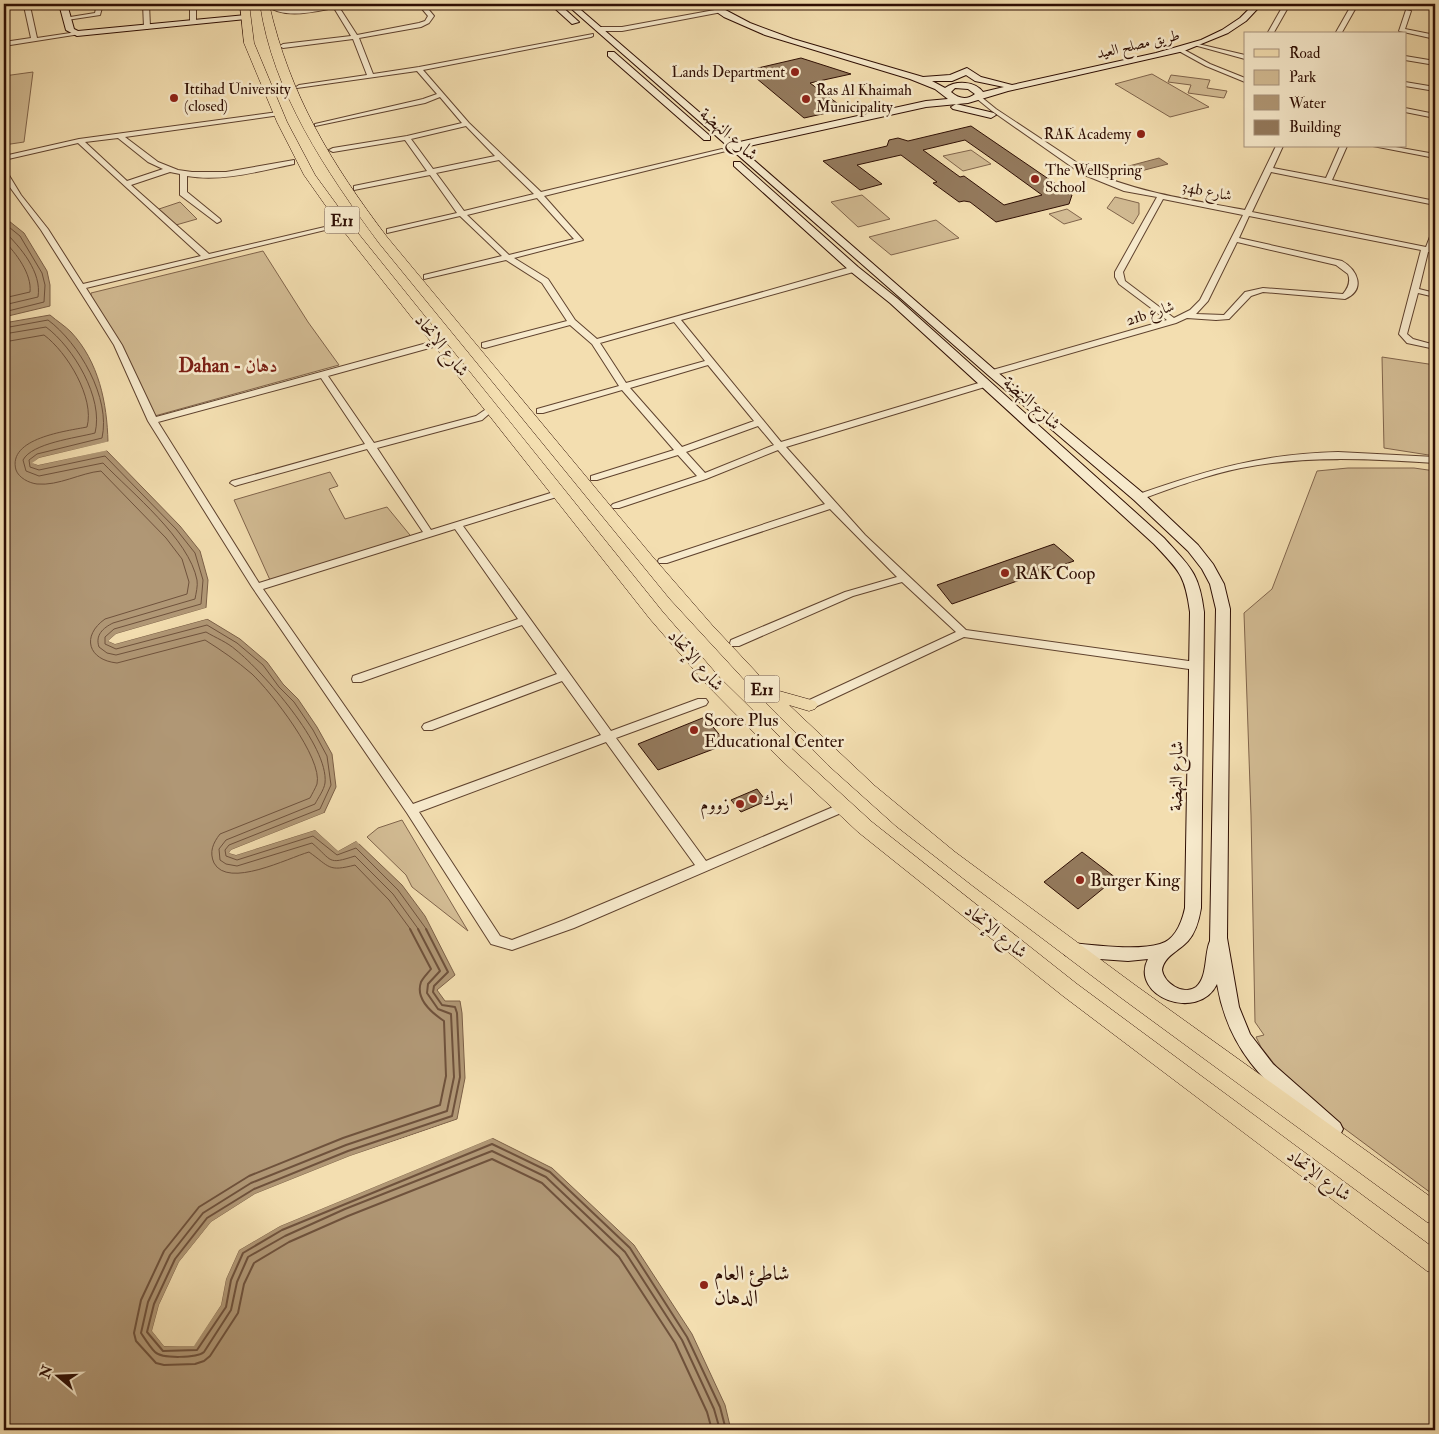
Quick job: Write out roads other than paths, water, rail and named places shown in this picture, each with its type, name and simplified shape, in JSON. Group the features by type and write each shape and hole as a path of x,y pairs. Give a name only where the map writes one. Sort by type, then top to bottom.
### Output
{"main road":[{"path":"63,4 70,30 77,34 246,17"},
{"name":"شارع الإتحاد","path":"244,4 250,43 278,114 310,175 346,224 440,342 485,413 560,493 656,615 714,682 784,752 865,827 1070,990 1435,1263"},
{"name":"شارع الإتحاد","path":"264,4 299,110 320,150 351,199 383,240 590,480 688,610 766,693 847,771 904,822 1071,950 1435,1214"},
{"name":"شارع النهضة","path":"554,4 595,32 609,38 668,90 727,149 854,269 988,379 1139,497 1193,548 1208,566 1217,584 1223,609 1218,938"},
{"name":"شارع النهضة","path":"570,4 647,87 727,149 926,316 988,379 1159,541 1186,570 1194,588 1198,612 1193,908 1188,928 1181,938 1163,951"},
{"path":"709,4 738,22 910,76 924,81 946,93 951,98 961,100"},
{"name":"طريق مصلح العيد","path":"914,106 961,100 1196,44 1227,30 1258,4"},
{"path":"250,43 256,39 264,38 280,50"},
{"path":"910,76 943,80 966,71 971,76 986,82 1016,86"},
{"path":"910,76 923,84 928,92 926,97 914,106"},
{"path":"924,81 956,86"},
{"path":"647,87 655,85 668,90"},
{"path":"727,149 914,106 946,93 948,88 956,86"},
{"name":"طريق مصلح العيد","path":"956,86 1016,86"},
{"path":"972,87 980,92 979,96"},
{"path":"914,106 958,107 993,112"},
{"path":"866,127 859,123 899,110"},
{"path":"768,140 777,140 843,126 848,127 849,131"},
{"path":"894,301 917,319 922,320 926,316"},
{"path":"585,524 596,529 605,530 612,527 615,514"},
{"path":"766,693 809,705"},
{"path":"1163,951 1157,959 1153,970 1158,983 1169,992 1180,997 1192,997 1202,992 1209,984 1218,938"},
{"path":"1218,938 1230,1007 1243,1038 1266,1070 1404,1191"},
{"path":"1071,950 1128,954 1163,951"}],"street":[{"path":"67,18 98,14 100,4"},
{"path":"146,4 147,27"},
{"path":"193,4 193,22"},
{"path":"268,4 274,10 288,12 349,4"},
{"path":"280,50 412,27 427,22 431,16 421,4"},
{"path":"1271,32 1287,4"},
{"path":"1339,32 1354,4"},
{"path":"27,6 34,40"},
{"path":"335,6 355,37 371,77"},
{"path":"299,87 419,69 595,32 622,29 720,11"},
{"path":"1408,11 1401,30 1435,37"},
{"path":"609,38 612,34 622,29"},
{"path":"4,44 77,34"},
{"path":"1196,44 1244,57"},
{"path":"1179,49 1215,68 1244,80"},
{"path":"1406,58 1435,63"},
{"path":"419,69 467,124 538,194 579,240 427,277"},
{"path":"1406,84 1435,89"},
{"path":"317,125 424,101 442,94"},
{"name":"34b شارع","path":"979,96 993,112"},
{"name":"34b شارع","path":"961,100 993,112 1100,180 1127,189 1430,250"},
{"path":"1406,110 1435,116"},
{"path":"4,158 79,142 278,114"},
{"path":"333,150 407,138 467,124"},
{"path":"120,136 158,165 184,172 213,175 230,174 291,162"},
{"path":"407,138 462,214 508,258 545,281 572,322 595,342 624,387 703,477"},
{"path":"79,142 207,257"},
{"name":"21b شارع","path":"615,514 779,446 1173,322 1186,316 1204,301 1279,148"},
{"path":"1328,181 1343,148"},
{"path":"1388,148 1435,156"},
{"path":"390,231 727,149"},
{"path":"357,188 502,157"},
{"path":"126,184 170,169"},
{"path":"1269,169 1435,203"},
{"path":"184,172 183,193 217,221"},
{"path":"4,174 18,196 44,229 118,344 153,421 257,587 411,810 492,936 504,944 512,945 570,924 703,866 844,808"},
{"path":"1161,196 1119,272 1119,277 1122,282 1173,322"},
{"path":"81,286 346,224"},
{"path":"1435,234 1414,290 1404,334 1410,341 1435,347"},
{"path":"1186,316 1226,317 1248,294 1263,290 1345,297 1355,278 1348,267 1339,263 1233,239"},
{"path":"595,342 854,269"},
{"path":"1414,290 1435,295"},
{"path":"676,320 779,446 831,505 904,578 963,633"},
{"path":"485,345 572,322"},
{"path":"153,421 440,342"},
{"path":"540,411 710,362"},
{"path":"323,374 429,534"},
{"path":"235,483 485,413"},
{"path":"590,480 680,451 759,422"},
{"path":"1139,497 1234,466 1289,458 1341,454 1388,455 1435,460"},
{"path":"257,587 560,493"},
{"path":"664,561 831,505"},
{"path":"457,525 564,676 703,866"},
{"path":"734,643 849,594 904,578"},
{"path":"357,679 525,620"},
{"path":"809,705 963,633 1196,666"},
{"path":"428,727 564,676"},
{"path":"411,810 702,702"}],"water":[{"path":"1159,158 1168,164 1133,173 1125,167"},
{"path":"4,217 24,233 47,271 50,285 50,306 4,317"},
{"path":"50,315 71,332 81,344 95,370 106,413 108,442 39,458 33,463 38,465 106,450 180,526 200,551 208,580 206,608 116,634 108,641 115,644 207,619 240,639 267,662 283,684 298,699 332,754 336,787 324,813 231,850 229,853 236,855 315,830 338,851 356,841 402,885 425,916 455,975 437,990 445,1001 460,1001 462,1013 465,1078 457,1119 350,1156 255,1194 211,1222 179,1262 159,1305 152,1331 164,1346 194,1345 221,1305 226,1279 239,1250 280,1226 492,1138 552,1168 634,1245 692,1334 725,1405 731,1430 4,1430 4,323"}],"place":[{"name":"Lands Department","path":"795,72"},
{"name":"Ittihad University (closed)","path":"174,98"},
{"name":"Ras Al Khaimah Municipality","path":"806,99"},
{"name":"RAK Academy","path":"1141,134"},
{"name":"The WellSpring School","path":"1035,179"},
{"name":"RAK Coop","path":"1005,573"},
{"name":"Score Plus Educational Center","path":"694,730"},
{"name":"اينوك","path":"753,799"},
{"name":"زووم","path":"740,804"},
{"name":"Burger King","path":"1080,880"},
{"name":"شاطئ العام الدهان","path":"704,1285"}],"district":[{"name":"Dahan - دهان","path":"228,365"}]}
